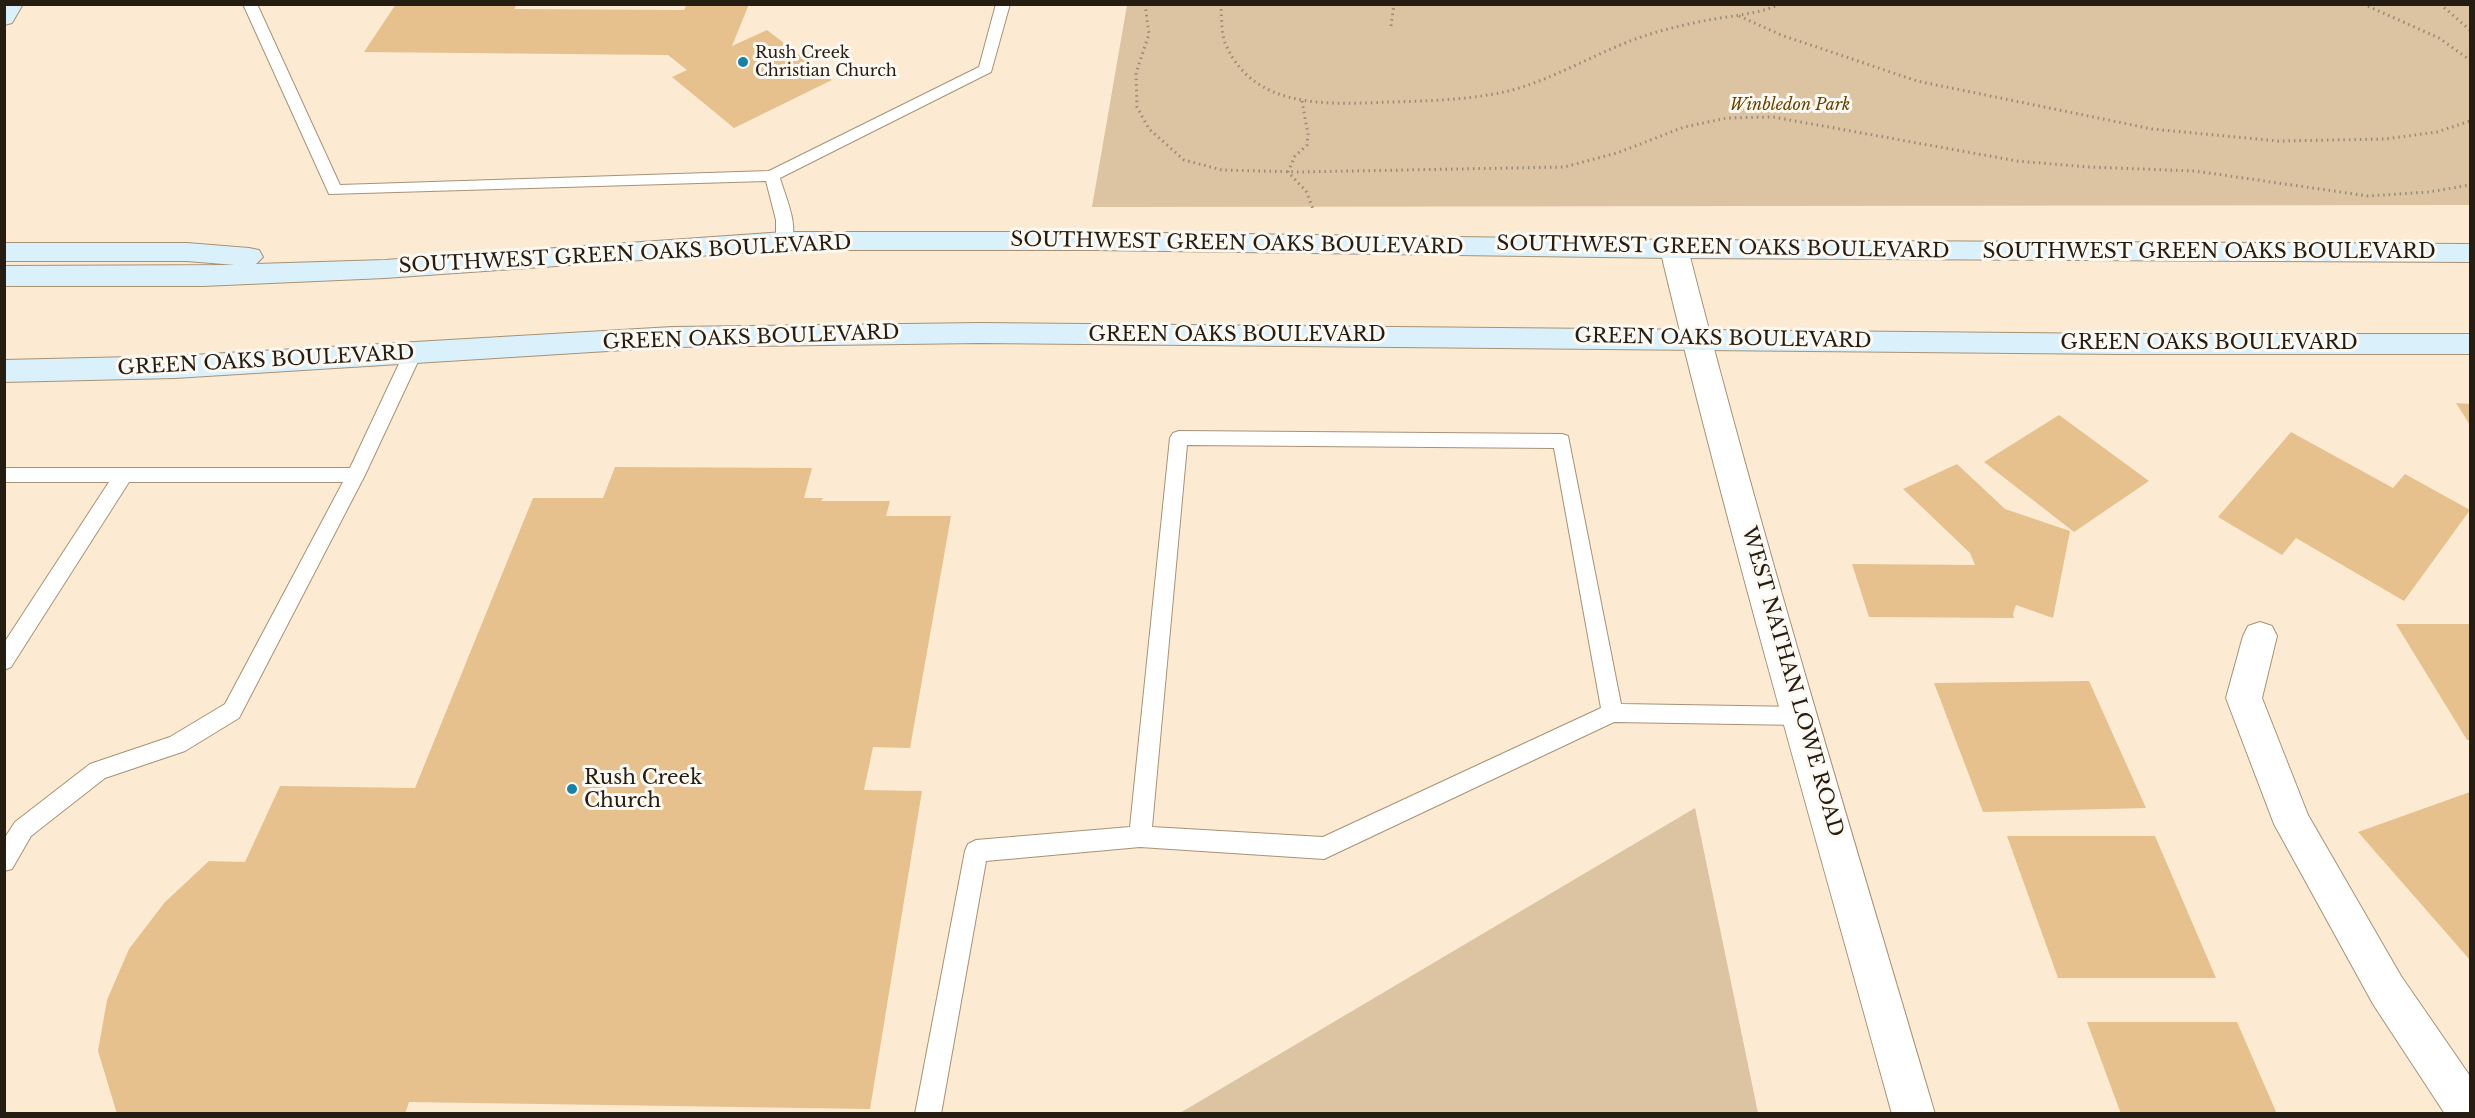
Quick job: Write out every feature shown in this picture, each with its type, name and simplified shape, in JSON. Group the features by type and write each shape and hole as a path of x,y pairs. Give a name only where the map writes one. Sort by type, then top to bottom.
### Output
{"main road":[{"path":"4,18 12,4"},
{"name":"SOUTHWEST GREEN OAKS BOULEVARD","path":"4,276 203,276 385,268 784,241 1093,241 1674,249 2470,253"},
{"path":"4,252 187,252 385,268"},
{"name":"GREEN OAKS BOULEVARD","path":"4,371 175,367 672,338 981,333 1696,338 2120,344 2470,344"}],"street":[{"name":"WEST NATHAN LOWE ROAD","path":"1674,249 1696,338 1800,716 1914,1113"},
{"path":"2260,636 2244,698 2293,824 2387,990 2470,1113"}],"lane":[{"path":"250,4 335,190 772,176 986,69 1003,4"},
{"path":"772,176 784,220 784,241"},
{"path":"4,861 23,829 98,771 177,744 232,711 356,475 413,353"},
{"path":"1140,837 1179,438 1562,441 1612,713"},
{"path":"4,475 356,475"},
{"path":"4,661 124,475"},
{"path":"928,1113 976,851 1140,837 1324,848 1612,713 1800,716"}],"path":[{"path":"1145,4 1149,34 1136,73 1137,107 1149,129 1184,160 1222,170 1288,172 1564,167 1617,153 1684,127 1727,118 1773,117 2017,161 2088,167 2195,171 2368,196 2429,192 2470,185"},
{"path":"1223,4 1221,9 1226,44 1242,70 1264,88 1291,100 1368,103 1443,100 1505,92 1551,75 1618,44 1663,30 1764,12 1780,4"},
{"path":"1391,26 1394,4"},
{"path":"2363,4 2439,38 2470,60"},
{"path":"2440,4 2470,30"},
{"path":"1739,16 1781,35 1917,81 2152,129 2216,137 2278,141 2386,139 2437,132 2470,121"},
{"path":"1288,172 1295,156 1307,145 1308,134 1302,101"},
{"path":"1288,172 1306,191 1314,218"}],"green space":[{"name":"Winbledon Park","path":"1127,5 2470,5 2470,205 1092,207"},
{"path":"1695,808 1758,1113 1180,1113"}],"building":[{"name":"Rush Creek Christian Church","path":"396,4 517,4 514,9 684,10 687,4 749,4 732,46 767,30 832,80 734,128 672,77 687,70 668,55 364,52"},
{"path":"2456,403 2470,404 2470,425"},
{"path":"2059,415 2149,481 2074,532 1984,462"},
{"path":"2291,432 2393,488 2405,474 2470,510 2404,601 2296,538 2282,555 2218,517"},
{"path":"1957,464 2005,509 2070,531 2053,618 2016,605 2014,618 1869,617 1852,564 1975,565 1970,553 1903,489"},
{"name":"Rush Creek Church","path":"615,467 812,468 804,498 823,498 821,501 890,501 886,516 951,516 910,748 873,747 864,790 922,791 870,1109 409,1102 405,1114 117,1114 98,1051 107,1000 129,949 165,902 209,861 245,862 280,786 415,788 533,498 603,498"},
{"path":"2396,624 2470,624 2470,740 2467,740"},
{"path":"2089,681 2146,808 1983,812 1934,683"},
{"path":"2470,792 2470,960 2358,832"},
{"path":"2007,836 2155,836 2216,978 2058,978"},
{"path":"2087,1022 2237,1022 2277,1114 2121,1114"}],"place":[{"name":"Rush Creek Christian Church","path":"743,62"},
{"name":"Rush Creek Church","path":"572,789"}]}
